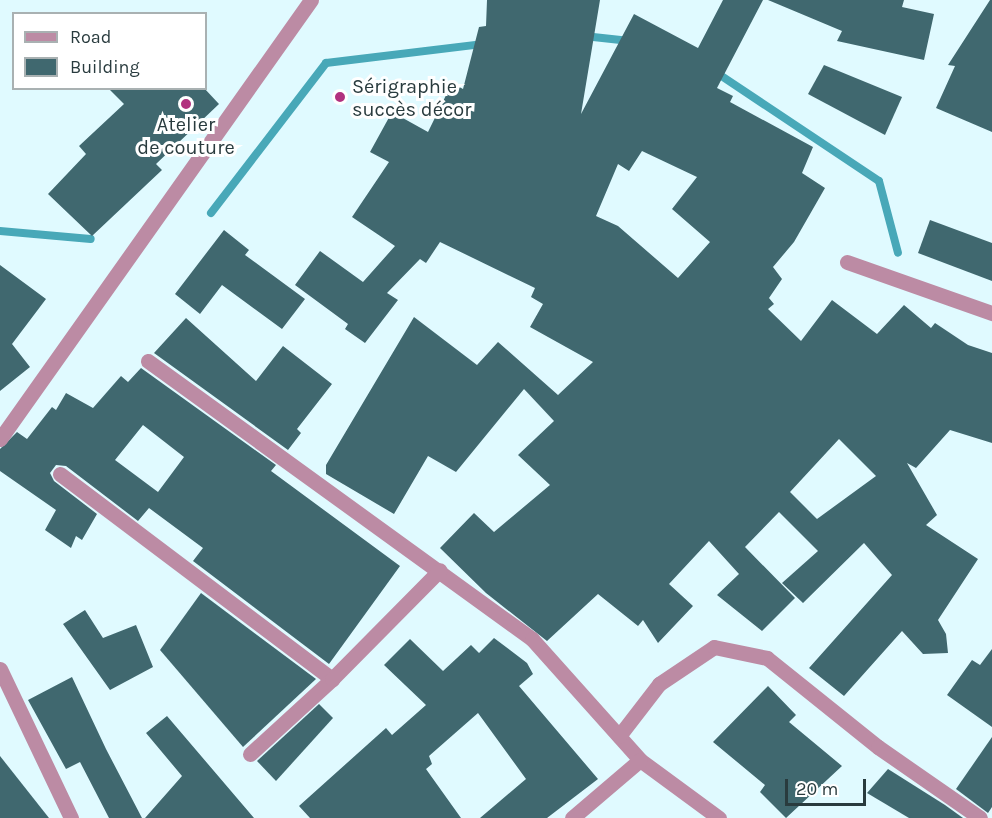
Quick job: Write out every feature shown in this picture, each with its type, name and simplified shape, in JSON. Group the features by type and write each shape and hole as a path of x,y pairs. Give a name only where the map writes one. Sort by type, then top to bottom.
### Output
{"street":[{"path":"0,439 311,0"},
{"path":"847,262 992,312"},
{"path":"148,361 440,570 532,639 640,760 719,818"},
{"path":"60,474 332,679"},
{"path":"250,754 332,679 440,570"},
{"path":"619,736 659,684 714,647 767,658 878,747 980,818"},
{"path":"0,669 71,818"},
{"path":"572,818 640,760"}],"building":[{"path":"487,0 600,0 581,114 634,14 698,48 723,0 763,0 717,88 733,96 730,102 813,147 802,173 825,188 794,242 773,267 782,279 769,298 774,304 768,309 801,341 832,300 877,334 904,305 931,328 935,323 968,345 992,353 992,443 950,430 916,468 907,463 937,515 926,525 978,559 938,620 946,634 948,653 923,654 902,631 844,696 809,668 892,575 864,543 803,603 782,583 818,551 779,512 745,547 795,598 762,631 717,595 739,574 709,541 669,584 693,606 658,643 643,620 638,626 598,594 547,641 486,593 440,548 474,513 494,532 550,485 518,455 554,421 524,389 456,472 428,456 394,514 326,474 326,465 414,317 477,365 498,342 558,395 593,362 530,327 543,304 531,297 535,288 440,242 426,263 420,259 387,293 398,300 365,343 345,329 348,324 295,285 320,251 363,282 395,246 352,217 389,162 370,152 392,112 428,132 452,83 463,89 479,27 486,26","holes":["642,151 697,177 672,209 710,242 678,278 618,226 596,216 618,164 629,171","839,439 876,476 817,519 790,492"]},
{"path":"768,0 904,0 902,7 934,14 924,60 837,41 842,31"},
{"path":"992,0 992,132 936,108 955,66 948,65"},
{"path":"824,65 902,97 885,135 808,94"},
{"path":"110,90 206,90 219,104 156,164 162,170 92,236 48,194 86,154 79,146 124,104"},
{"path":"930,220 992,243 992,281 918,253"},
{"path":"224,230 249,250 245,255 305,299 282,329 222,285 200,314 175,294"},
{"path":"0,265 46,299 12,344 30,367 0,391"},
{"path":"186,318 256,381 283,346 332,384 297,429 301,433 288,450 154,353"},
{"path":"141,368 276,465 271,471 400,566 329,664 193,561 203,548 149,508 138,521 66,466 56,465 50,473 54,481 97,514 82,540 76,536 71,548 45,530 56,510 0,471 0,449 17,432 27,439 52,407 56,410 66,393 93,408 121,376 128,382","holes":["143,425 184,457 158,492 115,460"]},
{"path":"201,593 316,679 243,747 160,650"},
{"path":"85,610 103,638 136,625 153,667 110,690 63,624"},
{"path":"494,638 527,663 533,674 519,686 598,779 547,818 480,818 526,779 478,713 429,756 432,764 426,769 461,818 310,818 299,806 386,728 392,735 426,705 384,665 410,639 443,671 471,645 479,653"},
{"path":"992,649 992,727 947,695 972,660 980,665"},
{"path":"72,677 142,818 109,818 80,762 66,769 28,700"},
{"path":"768,686 796,715 789,722 842,766 786,818 760,792 765,785 713,742"},
{"path":"319,704 333,718 276,781 257,761"},
{"path":"167,716 254,818 145,818 182,776 146,733"},
{"path":"992,737 992,807 988,813 956,789"},
{"path":"0,756 49,818 0,818"},
{"path":"888,769 963,818 909,818 867,793"}],"waterway":[{"path":"584,36 630,41"},
{"path":"211,213 326,63 484,44"},
{"path":"714,71 879,181 898,253"},
{"path":"0,231 91,239"}],"place":[{"name":"Sérigraphie succès décor","path":"340,97"},
{"name":"Atelier de couture","path":"186,104"}]}
